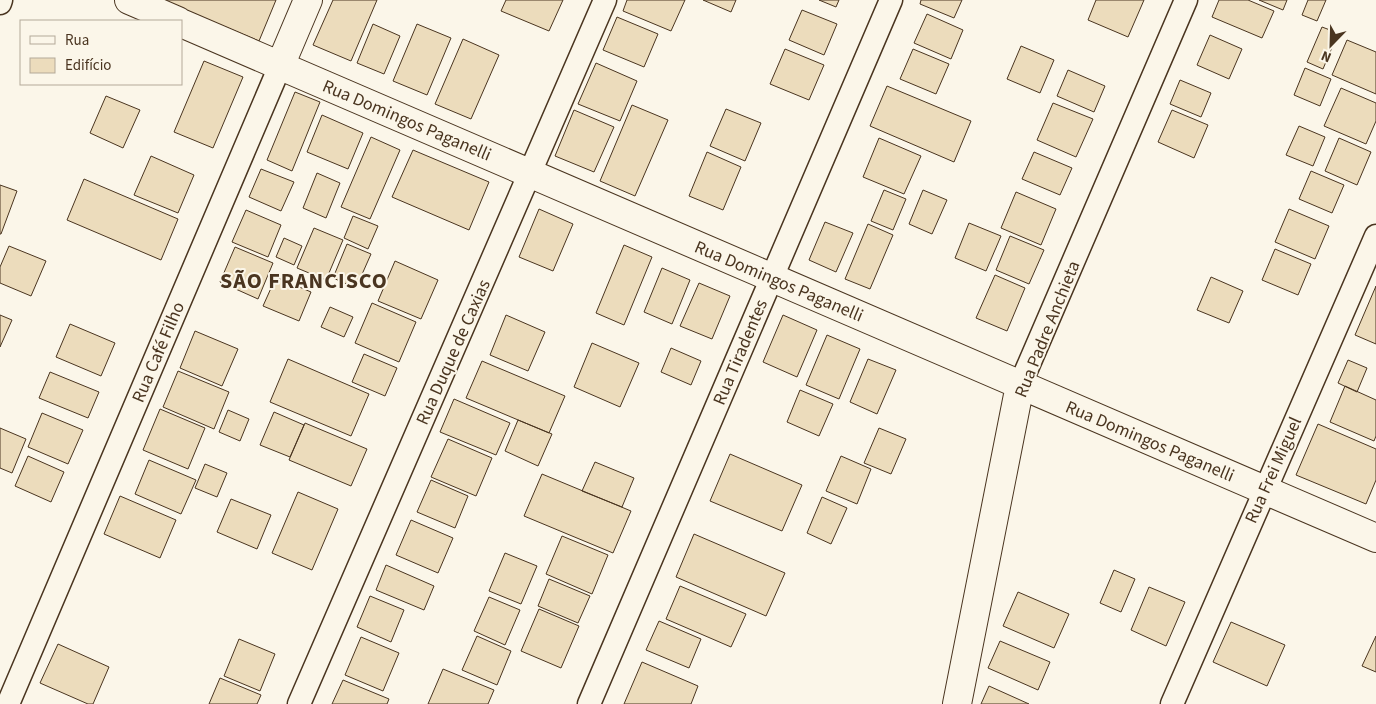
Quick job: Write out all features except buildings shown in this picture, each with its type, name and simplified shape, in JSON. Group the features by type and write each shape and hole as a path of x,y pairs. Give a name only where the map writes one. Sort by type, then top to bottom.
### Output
{"street":[{"name":"Rua Domingos Paganelli","path":"129,0 175,20"},
{"name":"Rua Café Filho","path":"8,704 308,0"},
{"name":"Rua Duque de Caxias","path":"299,704 605,0"},
{"name":"Rua Tiradentes","path":"589,704 891,0"},
{"name":"Rua Padre Anchieta","path":"957,704 1020,385 1186,0"},
{"name":"Rua Domingos Paganelli","path":"182,23 1376,538"},
{"name":"Rua Frei Miguel","path":"1172,704 1376,236"}],"district":[{"name":"SÃO FRANCISCO","path":"304,280"}]}
